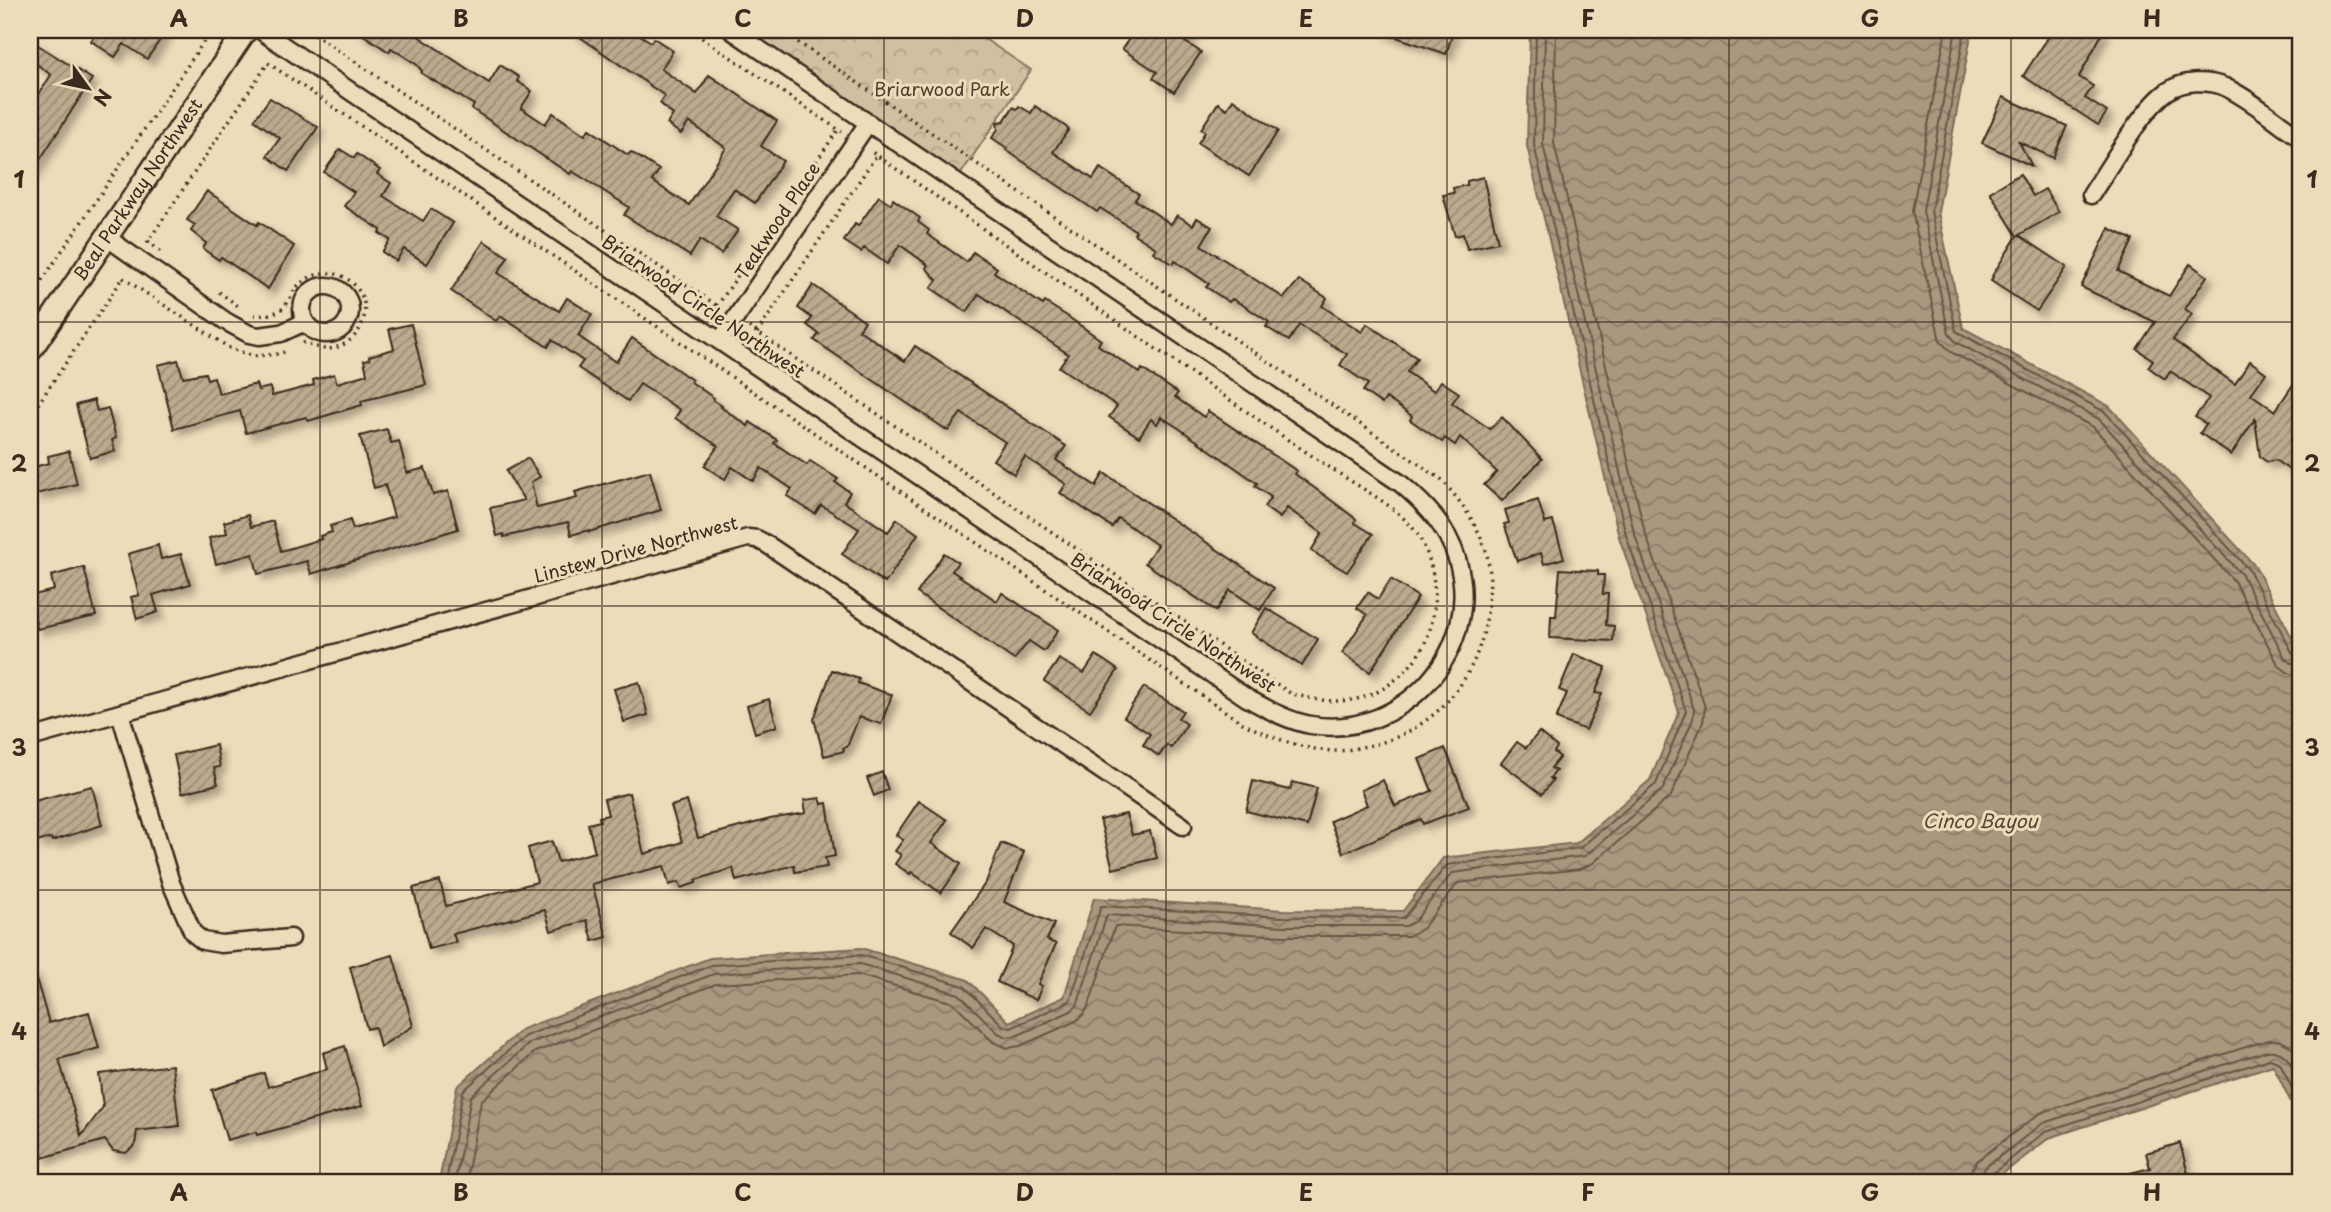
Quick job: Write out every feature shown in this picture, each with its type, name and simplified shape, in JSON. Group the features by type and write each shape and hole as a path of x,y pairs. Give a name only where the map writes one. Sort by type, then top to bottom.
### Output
{"main road":[{"name":"Beal Parkway Northwest","path":"30,351 246,30"}],"street":[{"name":"Briarwood Circle Northwest","path":"260,30 1266,709 1312,725 1349,726 1373,720 1398,709 1419,693 1444,662 1454,642 1461,617 1462,581 1457,559 1445,531 1424,503 1400,483 731,30"},
{"path":"2091,195 2133,132 2161,97 2170,89 2185,83 2203,82 2234,92 2301,138"},
{"name":"Teakwood Place","path":"720,341 868,123"},
{"path":"106,237 227,322 249,334 259,336 281,332 305,321"},
{"name":"Linstew Drive Northwest","path":"30,738 739,540 757,539 1183,826"},
{"path":"120,713 171,883 193,933 203,941 221,944 291,938"}],"path":[{"path":"30,299 207,37 208,30"},
{"path":"308,30 1290,693 1312,699 1337,701 1370,696 1405,671 1420,653 1427,637 1435,583 1413,528 1392,509 690,30"},
{"path":"268,63 1244,724 1280,741 1337,751 1391,740 1415,729 1437,711 1461,685 1476,659 1487,625 1489,593 1489,566 1481,539 1469,516 1441,479 780,30"},
{"path":"30,416 281,44"},
{"path":"717,306 838,130"},
{"path":"757,333 876,156"},
{"path":"148,241 161,253"},
{"path":"215,290 247,312 265,316 283,309 296,288 317,273 337,274 352,282 365,302 363,325 355,336 338,347 324,349 299,341"},
{"path":"123,278 231,349 254,356 279,354 291,349"}],"green space":[{"name":"Briarwood Park","path":"743,30 971,30 1031,70 960,175"}],"water":[{"name":"Cinco Bayou","path":"1530,30 1972,30 1938,212 1963,328 2109,406 2255,566 2301,655 2301,1123 2273,1065 2049,1138 1992,1182 439,1182 457,1087 522,1029 710,958 861,948 968,980 1009,1022 1064,997 1094,898 1283,910 1403,911 1443,858 1577,843 1650,780 1679,712 1619,537 1527,146"}],"building":[{"path":"98,30 167,30 147,59 124,44 115,57 91,41"},
{"path":"356,30 409,30 489,83 500,65 519,77 517,81 532,91 521,108 545,124 553,113 585,135 589,129 628,155 631,152 659,170 652,181 689,205 726,148 689,122 681,134 667,124 673,115 660,103 665,96 570,30 632,30 651,42 654,38 673,51 661,69 697,94 709,75 777,121 761,146 783,161 755,203 734,189 716,216 738,230 721,254 700,240 690,256 624,215 629,207 572,171 570,174 472,109 474,105 421,73 416,64 391,48 389,52"},
{"path":"1135,30 1194,30 1185,42 1201,52 1174,92 1153,78 1157,72 1122,49"},
{"path":"1381,30 1454,30 1446,54"},
{"path":"2053,30 2104,30 2079,77 2093,86 2085,98 2107,112 2098,125 2023,76"},
{"path":"30,40 92,79 30,175 30,108 51,75 30,59"},
{"path":"2003,97 2067,126 2053,158 2019,142 2032,166 1982,143"},
{"path":"270,98 318,127 288,171 267,156 280,138 254,120"},
{"path":"1233,99 1278,131 1249,176 1198,143 1205,132 1201,129 1218,103 1227,109"},
{"path":"1019,106 1031,113 1035,106 1069,129 1053,152 1093,179 1100,168 1139,194 1135,200 1171,224 1177,215 1193,225 1197,218 1212,227 1201,245 1284,298 1299,280 1327,298 1322,306 1362,332 1367,324 1417,358 1407,372 1434,391 1441,381 1459,393 1452,403 1490,429 1502,417 1542,459 1502,501 1484,485 1497,472 1460,437 1455,445 1445,438 1442,442 1410,420 1412,416 1386,398 1382,404 1363,391 1368,384 1340,365 1347,354 1299,325 1289,341 1266,327 1269,322 1232,299 1229,302 1206,287 1209,284 1175,261 1173,264 1153,252 1156,248 1134,234 1136,231 1100,208 1097,212 1006,150 1007,148 992,138 998,129 997,122 1004,121 1013,107 1017,109"},
{"path":"340,149 354,158 357,154 380,170 377,174 391,183 383,196 423,221 431,209 453,223 427,264 404,249 396,261 382,252 390,240 379,233 381,230 344,206 354,192 324,172"},
{"path":"2020,174 2033,196 2045,189 2059,212 2019,235 2067,267 2037,311 1991,281 2017,236 1990,192"},
{"path":"1483,177 1498,242 1467,249 1463,234 1455,236 1443,195 1454,193 1453,188 1467,185 1467,181"},
{"path":"207,191 294,246 268,289 221,257 219,260 203,249 206,243 191,231 195,225 187,220"},
{"path":"879,196 891,204 893,199 920,218 918,222 929,230 927,234 967,262 973,252 997,268 994,272 1101,340 1098,345 1140,373 1142,369 1178,393 1175,397 1204,417 1208,411 1297,471 1295,474 1356,519 1355,523 1373,534 1347,572 1311,551 1322,533 1287,508 1280,518 1264,507 1271,497 1255,486 1257,483 1177,427 1161,417 1157,424 1151,419 1139,437 1109,417 1117,406 1059,367 1068,354 979,294 967,312 931,288 937,280 926,268 928,265 900,245 887,264 864,248 861,252 844,241"},
{"path":"2109,228 2133,240 2118,271 2169,296 2190,264 2207,276 2185,309 2192,314 2173,340 2235,384 2250,361 2266,373 2251,394 2275,411 2301,373 2301,478 2275,460 2267,462 2260,457 2255,419 2231,455 2200,433 2206,424 2195,417 2209,398 2170,371 2165,379 2148,367 2153,360 2137,349 2155,322 2081,287"},
{"path":"484,241 508,257 498,273 559,311 567,298 592,314 578,336 616,362 632,338 692,380 691,382 714,398 721,407 748,426 750,422 777,440 774,443 807,465 810,461 838,479 835,482 850,492 844,502 888,532 897,519 918,534 885,583 842,554 859,529 821,505 815,514 787,496 792,489 761,468 753,481 732,467 725,479 704,466 718,446 675,418 680,410 640,384 628,401 578,368 583,361 552,340 548,347 500,316 496,321 451,291"},
{"path":"813,285 865,321 859,330 905,361 915,346 1066,446 1056,460 1096,486 1104,473 1274,588 1260,610 1230,590 1216,611 1145,563 1157,545 1118,518 1112,527 1060,493 1066,484 1025,457 1014,474 993,460 1005,442 961,413 948,431 814,340 819,334 807,325 812,318 798,308"},
{"path":"411,324 426,385 361,401 362,405 308,421 306,417 246,433 240,411 174,429 158,365 178,360 183,377 205,373 207,379 214,377 219,394 256,384 258,390 270,387 272,396 314,385 313,380 334,374 337,383 367,374 364,360 394,349 389,329"},
{"path":"94,400 97,411 108,408 116,438 112,440 115,451 90,458 76,405"},
{"path":"387,429 391,443 399,441 407,473 425,468 433,495 448,491 458,529 311,574 307,561 258,574 253,554 216,564 209,538 227,533 224,522 248,515 251,527 273,521 281,551 321,539 320,536 332,532 330,526 350,520 353,529 394,517 385,485 374,488 360,436"},
{"path":"69,451 77,484 36,494 30,468 49,463 48,456"},
{"path":"528,458 540,477 531,482 537,508 577,498 575,492 650,471 661,510 571,535 568,522 504,537 504,534 497,536 490,508 524,500 506,471"},
{"path":"1538,500 1545,523 1553,521 1564,558 1544,564 1541,553 1517,561 1504,524 1509,523 1505,510"},
{"path":"158,545 161,559 181,554 190,584 153,595 158,612 137,619 131,597 139,595 128,554"},
{"path":"944,553 958,562 952,571 997,601 1002,593 1058,630 1044,651 1029,641 1014,660 917,593"},
{"path":"84,567 96,616 37,629 30,596 54,590 51,576"},
{"path":"1560,569 1598,571 1598,575 1604,575 1603,594 1608,594 1606,625 1614,626 1613,641 1550,638 1551,616 1556,616"},
{"path":"1391,579 1418,597 1370,672 1342,653 1367,615 1357,608 1368,592 1378,599"},
{"path":"1266,608 1318,639 1302,666 1251,633"},
{"path":"1574,654 1606,667 1595,693 1602,694 1586,730 1556,719 1567,693 1559,690"},
{"path":"1096,655 1118,670 1090,711 1044,681 1059,659 1084,673"},
{"path":"832,670 892,695 881,724 859,717 847,747 843,748 844,751 824,756 814,719"},
{"path":"639,682 648,715 624,722 614,689"},
{"path":"1144,687 1183,711 1178,718 1187,724 1171,748 1167,745 1159,756 1143,745 1150,734 1124,717"},
{"path":"769,699 777,726 755,733 747,706"},
{"path":"1539,732 1557,747 1554,752 1560,757 1551,768 1556,771 1550,778 1553,780 1542,794 1501,763 1517,742 1526,748"},
{"path":"216,745 220,767 214,768 218,784 182,793 174,755"},
{"path":"1445,748 1469,807 1423,824 1421,819 1343,853 1330,821 1367,805 1361,790 1383,780 1395,806 1432,791 1419,759"},
{"path":"882,772 888,790 874,796 867,778"},
{"path":"1253,781 1290,790 1292,782 1317,788 1307,826 1246,811"},
{"path":"92,786 102,825 52,841 51,838 37,842 30,802"},
{"path":"629,793 644,854 682,842 671,806 687,801 698,838 770,819 806,813 804,800 820,798 822,804 827,803 835,856 825,858 827,867 795,872 794,865 736,881 733,868 681,888 679,882 669,885 664,866 592,884 607,937 593,941 587,920 551,931 545,910 453,934 456,942 429,949 413,888 440,881 446,906 537,882 528,848 552,841 558,862 595,852 588,824 600,821 599,817 608,815 604,799"},
{"path":"919,801 947,820 931,843 961,864 941,893 895,864 901,855 895,851 903,840 896,835"},
{"path":"1126,814 1132,835 1150,831 1157,858 1113,869 1100,820"},
{"path":"1001,843 1024,852 1004,902 1054,924 1047,940 1056,944 1038,984 1042,986 1036,1000 997,982 1013,946 986,929 973,948 951,932 986,882"},
{"path":"393,955 413,1026 380,1047 375,1027 367,1029 350,967"},
{"path":"34,971 49,1023 89,1012 99,1048 59,1059 81,1136 103,1107 99,1074 172,1065 179,1126 137,1131 135,1145 126,1153 113,1151 105,1140 42,1158 36,1138 30,1135 30,972"},
{"path":"345,1046 362,1106 257,1135 256,1132 227,1140 212,1090 264,1073 268,1087 327,1069 323,1053"},
{"path":"2180,1143 2190,1182 2116,1182 2115,1177 2150,1168 2146,1153"}]}
